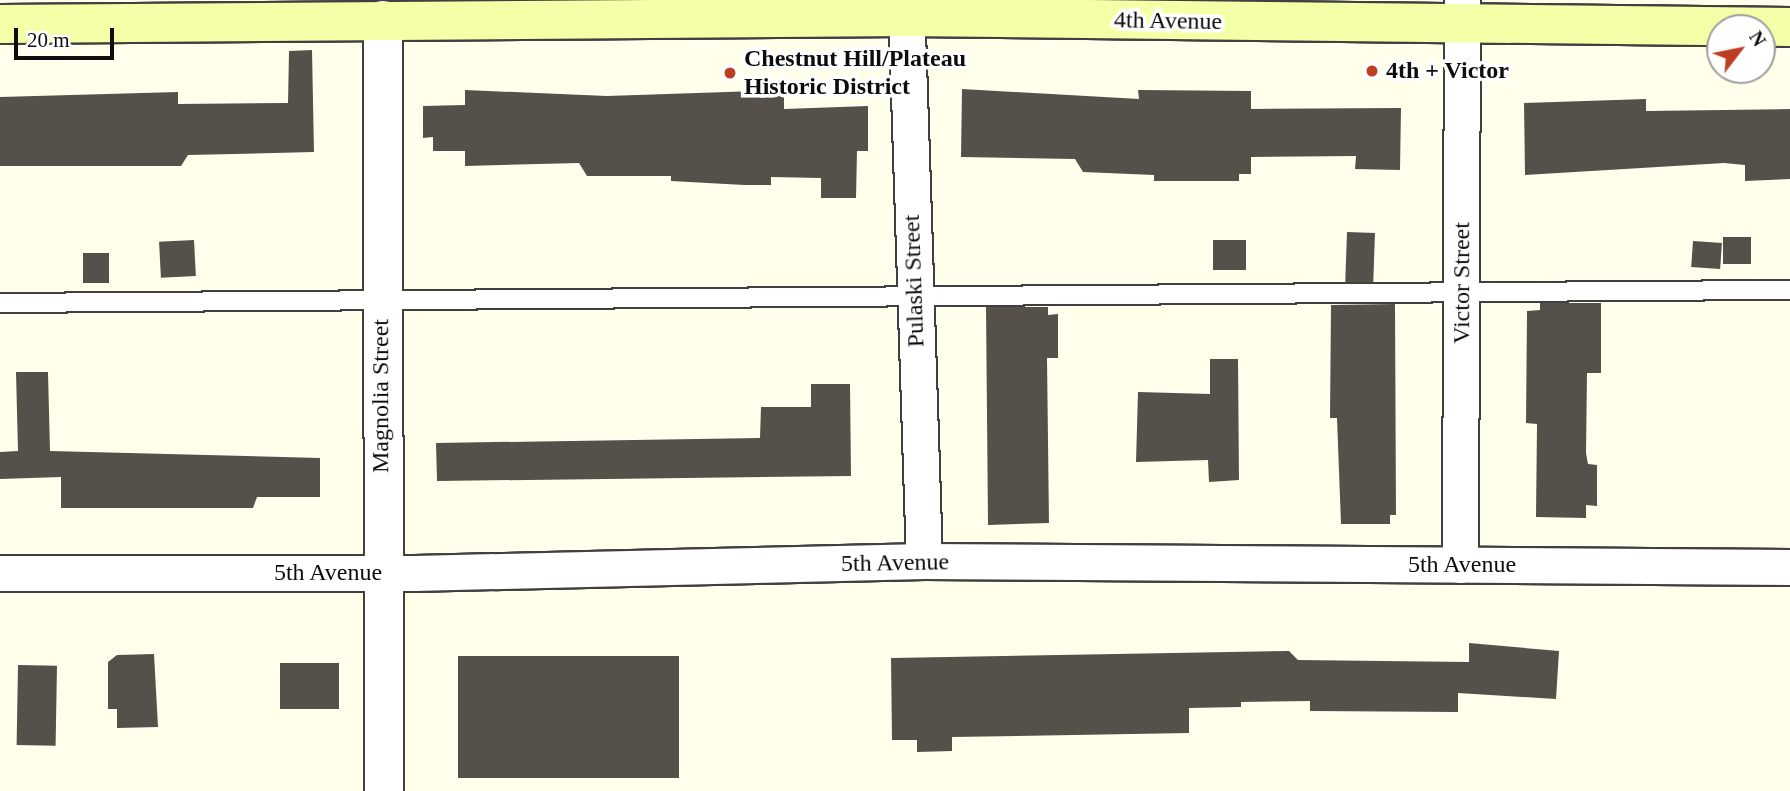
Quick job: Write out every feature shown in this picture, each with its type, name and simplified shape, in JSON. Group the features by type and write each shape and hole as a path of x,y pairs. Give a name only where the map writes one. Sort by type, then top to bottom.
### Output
{"main road":[{"name":"4th Avenue","path":"0,24 383,10 906,8 1462,13 1790,27"}],"street":[{"name":"Pulaski Street","path":"906,8 924,561"},
{"name":"Magnolia Street","path":"383,10 381,573 384,791"},
{"name":"Victor Street","path":"1460,565 1462,13"},
{"name":"5th Avenue","path":"0,573 381,573 924,561 1790,567"}],"lane":[{"path":"0,303 381,298 915,298 1462,289 1790,290"}],"building":[{"path":"312,50 314,152 188,155 181,166 0,166 0,97 178,92 178,104 288,103 289,51"},
{"path":"962,89 1139,99 1138,90 1251,91 1251,109 1401,108 1400,170 1355,169 1356,156 1251,157 1251,174 1239,174 1239,181 1154,181 1154,175 1083,172 1075,159 961,157"},
{"path":"465,90 607,96 784,90 784,109 868,106 868,151 857,151 856,198 821,198 821,178 771,177 771,185 744,185 671,181 671,176 587,176 579,163 465,166 465,151 433,151 433,137 423,138 423,106 465,105"},
{"path":"1646,99 1646,111 1790,109 1790,179 1745,181 1745,165 1724,163 1525,175 1524,103"},
{"path":"1347,232 1375,233 1373,283 1345,282"},
{"path":"1723,237 1751,237 1751,264 1723,264"},
{"path":"194,240 196,276 161,278 159,242"},
{"path":"1213,240 1246,240 1246,270 1213,270"},
{"path":"1693,241 1722,243 1720,269 1691,267"},
{"path":"83,253 109,253 109,283 83,283"},
{"path":"1540,303 1601,303 1601,373 1587,373 1586,453 1588,464 1597,465 1597,506 1586,505 1586,518 1536,517 1537,424 1526,423 1527,311 1540,310"},
{"path":"1395,304 1396,515 1390,515 1390,524 1341,524 1337,418 1330,418 1331,305"},
{"path":"986,307 1048,307 1048,315 1058,314 1058,358 1047,358 1049,523 988,525"},
{"path":"1210,359 1238,359 1239,480 1209,482 1208,460 1136,462 1138,392 1210,394"},
{"path":"16,372 48,372 50,451 320,458 320,497 257,497 253,508 61,508 61,477 0,479 0,452 18,451"},
{"path":"811,384 850,384 851,476 437,481 436,443 760,438 761,407 811,407"},
{"path":"1469,643 1559,651 1556,699 1458,693 1458,712 1310,711 1310,701 1241,702 1241,707 1189,708 1189,733 952,737 952,751 917,752 917,740 892,740 891,658 1289,651 1298,660 1469,662"},
{"path":"154,654 158,727 117,728 117,709 108,709 108,662 117,655"},
{"path":"458,656 679,656 679,778 458,778"},
{"path":"280,663 339,663 339,709 280,709"},
{"path":"18,665 57,666 56,746 17,745"}],"place":[{"name":"4th + Victor","path":"1372,71"},
{"name":"Chestnut Hill/Plateau Historic District","path":"730,73"}]}
